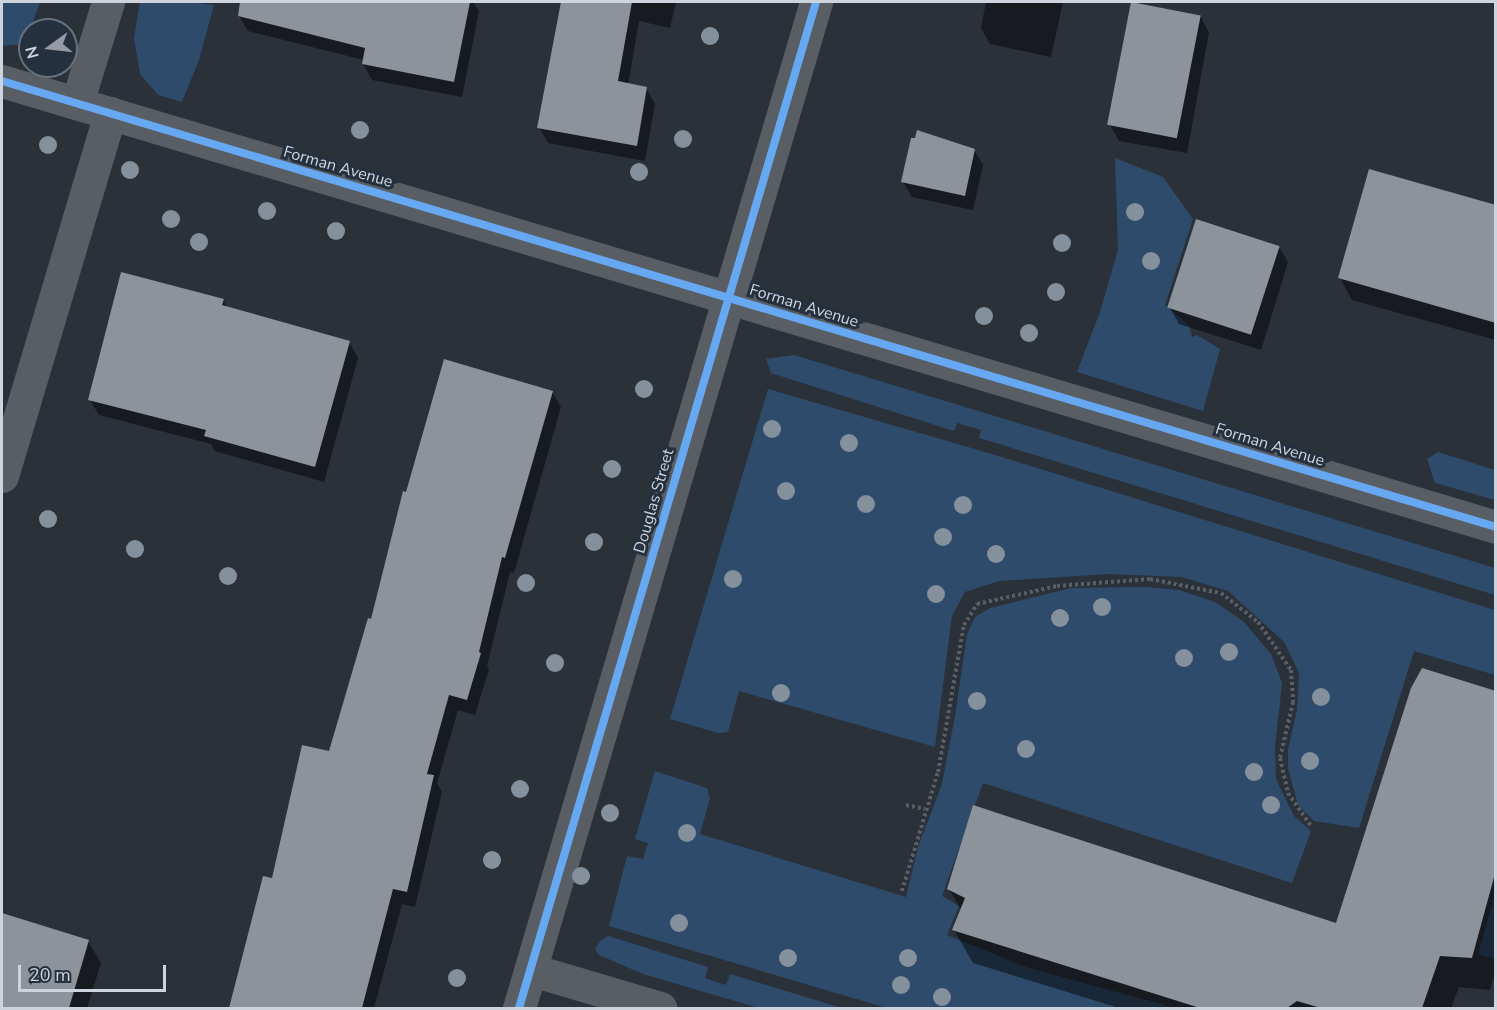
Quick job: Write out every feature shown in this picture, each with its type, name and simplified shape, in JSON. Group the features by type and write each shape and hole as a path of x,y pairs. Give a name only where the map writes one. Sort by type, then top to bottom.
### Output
{"street":[{"path":"77,103 108,2"},
{"name":"Douglas Street","path":"519,1008 816,2"},
{"name":"Forman Avenue","path":"2,81 1496,527"},
{"path":"2,476 110,113"},
{"path":"532,970 660,1008"}],"path":[{"path":"902,891 938,772 964,625 976,604 1057,586 1150,579 1221,593 1258,622 1291,670 1293,702 1280,758 1288,793 1311,826"},
{"path":"906,805 925,809"}],"shaded area":[{"path":"2,2 40,2 34,18 18,18 18,45 2,46"},
{"path":"140,2 190,2 214,5 199,60 182,102 158,95 140,74 134,38"},
{"path":"1115,158 1163,177 1193,219 1165,305 1189,325 1192,337 1197,335 1220,349 1203,411 1077,372 1100,312 1118,250"},
{"path":"794,355 1495,568 1495,595 979,438 981,430 957,423 954,431 771,373 766,359"},
{"path":"768,389 992,454 1495,610 1495,675 1414,651 1359,828 1314,821 1298,805 1288,768 1288,749 1297,710 1299,673 1284,642 1228,591 1181,577 1108,574 999,581 965,592 952,616 935,747 739,691 728,732 718,733 670,719"},
{"path":"1438,452 1495,470 1495,500 1435,483 1427,459"},
{"path":"1145,587 1179,590 1215,602 1244,622 1271,654 1282,683 1275,747 1276,779 1294,816 1311,831 1292,883 983,783 942,896 959,906 947,935 1026,967 1175,1008 887,1008 609,926 627,856 643,859 648,843 635,839 655,771 707,788 710,798 700,834 906,897 918,847 942,784 967,634 975,617 990,608 1071,588"},
{"path":"1495,894 1495,959 1478,954"},
{"path":"608,936 708,967 705,978 726,985 730,974 842,1008 759,1008 643,974 599,955 595,949 601,940"}],"building":[{"path":"240,2 470,2 454,82 362,64 365,48 238,16"},
{"path":"561,2 632,2 618,81 647,87 637,146 537,128"},
{"path":"1131,2 1201,16 1177,138 1107,125"},
{"path":"917,130 975,149 965,196 901,182 911,138 915,138"},
{"path":"1369,169 1496,205 1496,323 1338,278"},
{"path":"1196,219 1280,246 1251,335 1167,307"},
{"path":"121,272 224,299 222,305 350,341 315,467 204,436 206,430 88,400"},
{"path":"444,359 553,391 505,558 502,557 479,652 481,653 467,700 449,695 427,774 434,775 407,892 393,889 362,1008 229,1008 263,876 272,878 302,745 329,751 368,618 371,619 403,491 406,492"},
{"path":"1422,668 1496,691 1496,870 1472,958 1440,956 1422,1008 1321,1008 1297,1001 1287,1008 1200,1008 952,930 965,898 947,889 973,805 1336,923 1411,688"},
{"path":"2,913 89,940 69,1008 2,1008"}],"cycle path":[{"path":"519,1008 816,2"},
{"path":"2,81 1496,527"}]}
